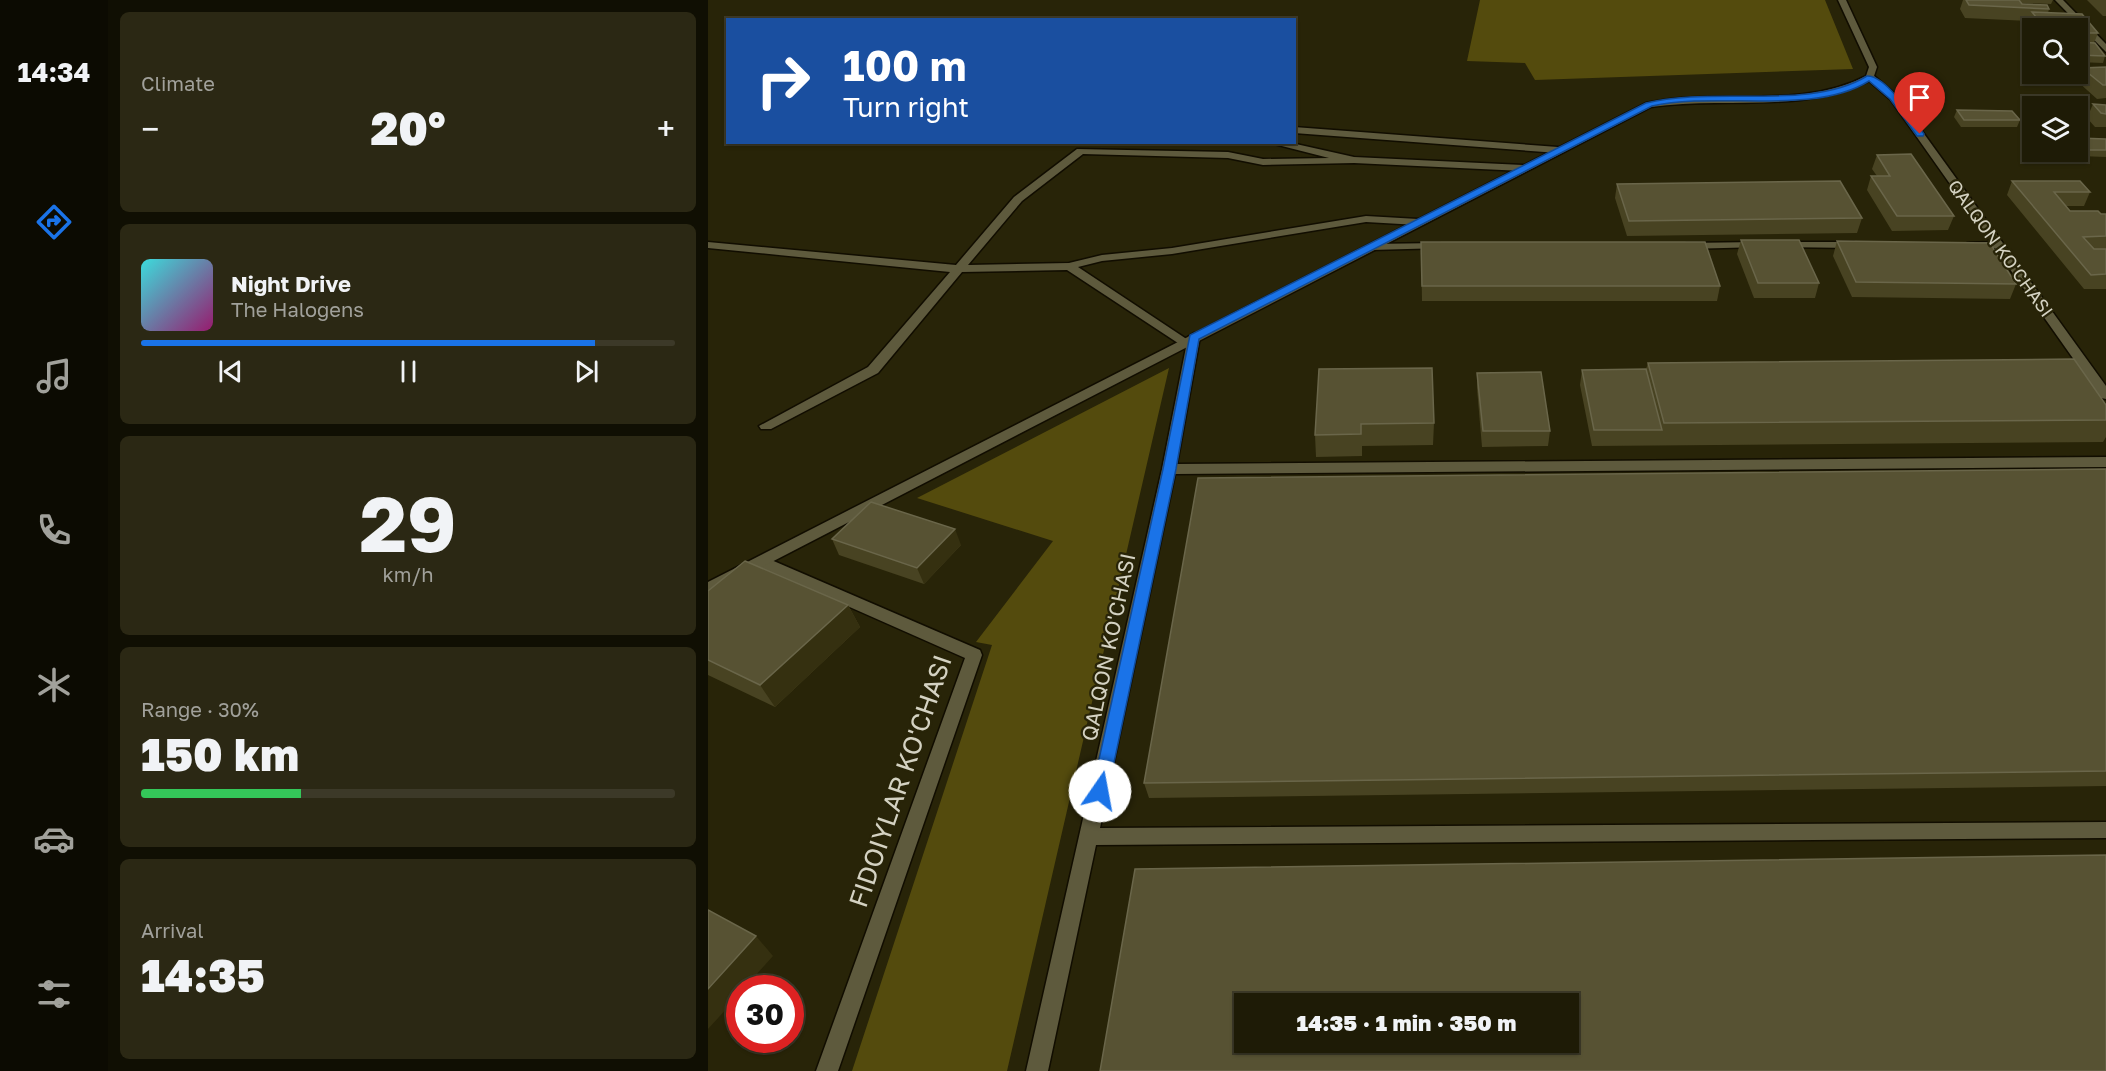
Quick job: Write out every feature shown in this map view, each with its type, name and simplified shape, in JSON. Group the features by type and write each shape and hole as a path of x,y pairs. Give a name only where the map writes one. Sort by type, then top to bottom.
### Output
{"street":[{"path":"708,589 1632,112 1666,100 1813,96 1853,87 1870,77 1873,68 1842,0"},
{"path":"2059,0 2106,49"},
{"name":"QALQON KO'CHASI","path":"1870,77 1893,97 2106,395"},
{"path":"1296,130 1558,150"},
{"path":"1280,144 1354,160"},
{"path":"766,426 873,370 1018,199 1081,151 1228,154 1263,162 1354,160 1523,168"},
{"path":"708,245 958,269 1069,266 1102,258 1172,251 1366,219 1418,222"},
{"path":"1679,246 1869,245"},
{"path":"1964,245 2000,245"},
{"path":"1371,247 1454,246"},
{"path":"1069,266 1189,340"},
{"name":"QALQON KO'CHASI","path":"1037,1071 1169,469 1189,340"},
{"path":"1169,469 2106,462"},
{"name":"FIDOIYLAR KO'CHASI","path":"762,562 974,655 827,1071"},
{"path":"1090,837 2106,830"}],"shaded area":[{"path":"1480,0 1825,0 1853,69 1535,80 1525,63 1467,61"},
{"path":"1169,368 1007,1071 852,1071 992,645 976,642 1053,541 917,498"}],"building":[{"path":"1966,0 2019,0 2022,4 2047,5 2049,9 1969,5"},
{"path":"2032,12 2082,14 2085,18 2037,18"},
{"path":"2088,21 2098,33 2088,33"},
{"path":"2088,43 2095,43 2105,56 2088,55"},
{"path":"2106,67 2106,85 2088,73 2088,68"},
{"path":"2093,104 2106,105 2106,114 2101,113"},
{"path":"1957,110 2012,111 2020,120 1964,120"},
{"path":"2088,138 2106,139 2106,150 2088,150"},
{"path":"1911,154 1954,216 1897,216 1871,176 1890,176 1877,155"},
{"path":"1840,181 1862,218 1629,221 1617,184"},
{"path":"2012,181 2080,181 2090,192 2054,192 2070,211 2098,211 2106,214 2106,236 2083,237 2094,249 2106,249 2106,274 2091,275"},
{"path":"1741,240 1799,240 1819,283 1758,283"},
{"path":"1837,241 1990,243 2016,284 1856,282"},
{"path":"1421,242 1705,242 1720,286 1422,286"},
{"path":"2074,359 2106,405 2106,420 1664,423 1648,363"},
{"path":"1432,368 1434,423 1361,424 1361,434 1315,435 1319,369"},
{"path":"1646,369 1662,430 1594,430 1582,370"},
{"path":"1541,372 1550,431 1483,431 1477,373"},
{"path":"2106,469 2106,771 1144,783 1198,478"},
{"path":"871,502 955,529 917,568 832,539"},
{"path":"745,561 848,605 760,685 708,660 708,591"},
{"path":"2106,855 2106,1071 1100,1071 1135,869"},
{"path":"708,910 756,936 708,989"}],"route":[{"path":"1100,791 1169,469 1194,337 1632,112 1666,100 1813,96 1835,93 1853,87 1870,77 1893,97 1920,134"}]}
